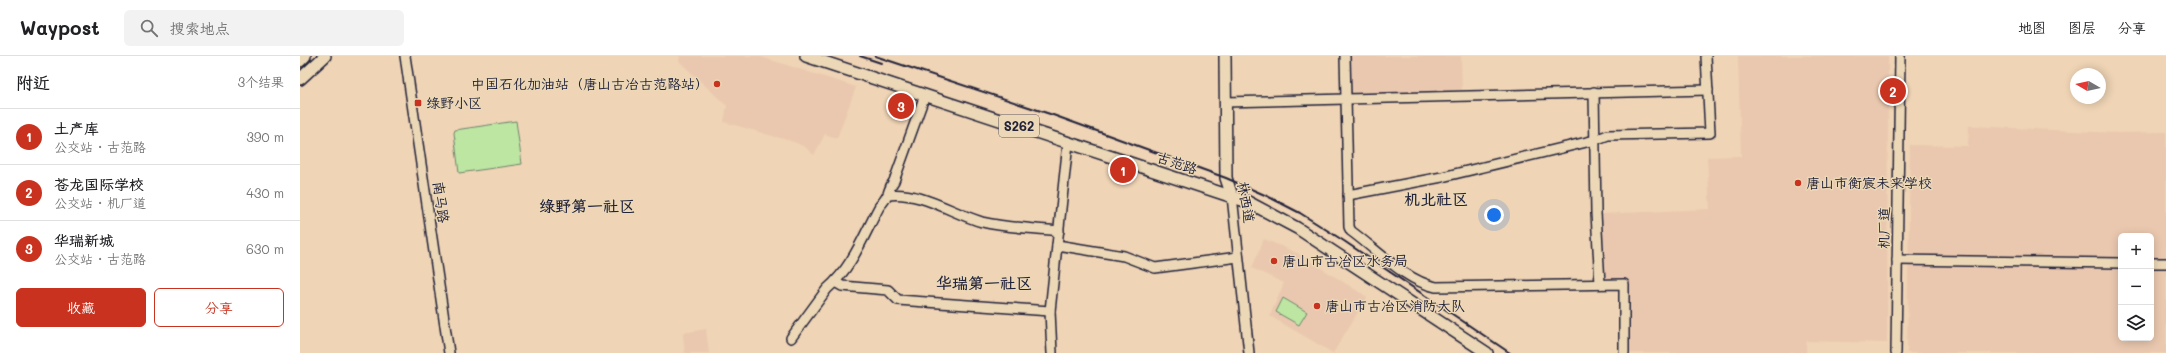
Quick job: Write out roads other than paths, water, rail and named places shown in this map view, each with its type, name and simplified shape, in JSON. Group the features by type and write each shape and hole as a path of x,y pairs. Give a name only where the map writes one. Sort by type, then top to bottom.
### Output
{"main road":[{"path":"300,61 305,56"},
{"path":"300,79 325,56"},
{"name":"古范路","path":"806,56 1248,202 1297,228 1487,353"},
{"name":"林西道","path":"1225,56 1226,178 1232,196"}],"street":[{"name":"南马路","path":"405,56 449,352"},
{"path":"1345,56 1348,226 1351,231 1400,270 1427,285 1480,287 1624,284 1624,353"},
{"path":"1348,195 1442,177 1595,140 1608,135 1710,132 1706,56"},
{"name":"机厂道","path":"1896,353 1900,56"},
{"path":"1225,102 1708,90"},
{"path":"1594,92 1596,213 1600,284"},
{"path":"791,338 853,257 880,205 888,195 889,186 894,181 925,95"},
{"path":"1052,353 1050,311 1068,143"},
{"path":"894,181 900,186 903,193"},
{"path":"888,195 903,193 943,207 956,214 984,222 1059,231"},
{"name":"林西道","path":"1232,196 1249,353"},
{"path":"1057,245 1124,256 1155,268 1238,257"},
{"path":"1897,260 2118,263"},
{"path":"2154,263 2166,263"},
{"path":"834,282 842,286 888,290 898,300 1050,311"}],"railway":[{"path":"860,56 881,63"},
{"path":"875,56 1053,115 1226,178 1267,196 1300,213 1344,241 1510,353"}],"place":[{"name":"中国石化加油站（唐山古冶古范路站）","path":"717,84"},
{"name":"苍龙国际学校","path":"1893,91"},
{"name":"绿野小区","path":"418,103"},
{"name":"华瑞新城","path":"901,106"},
{"name":"土产库","path":"1123,170"},
{"name":"唐山市衡宸未来学校","path":"1798,183"},
{"name":"唐山市古冶区水务局","path":"1274,261"},
{"name":"唐山市古冶区消防大队","path":"1317,306"}],"district":[{"name":"机北社区","path":"1436,199"},
{"name":"绿野第一社区","path":"587,206"},
{"name":"华瑞第一社区","path":"984,283"}]}
